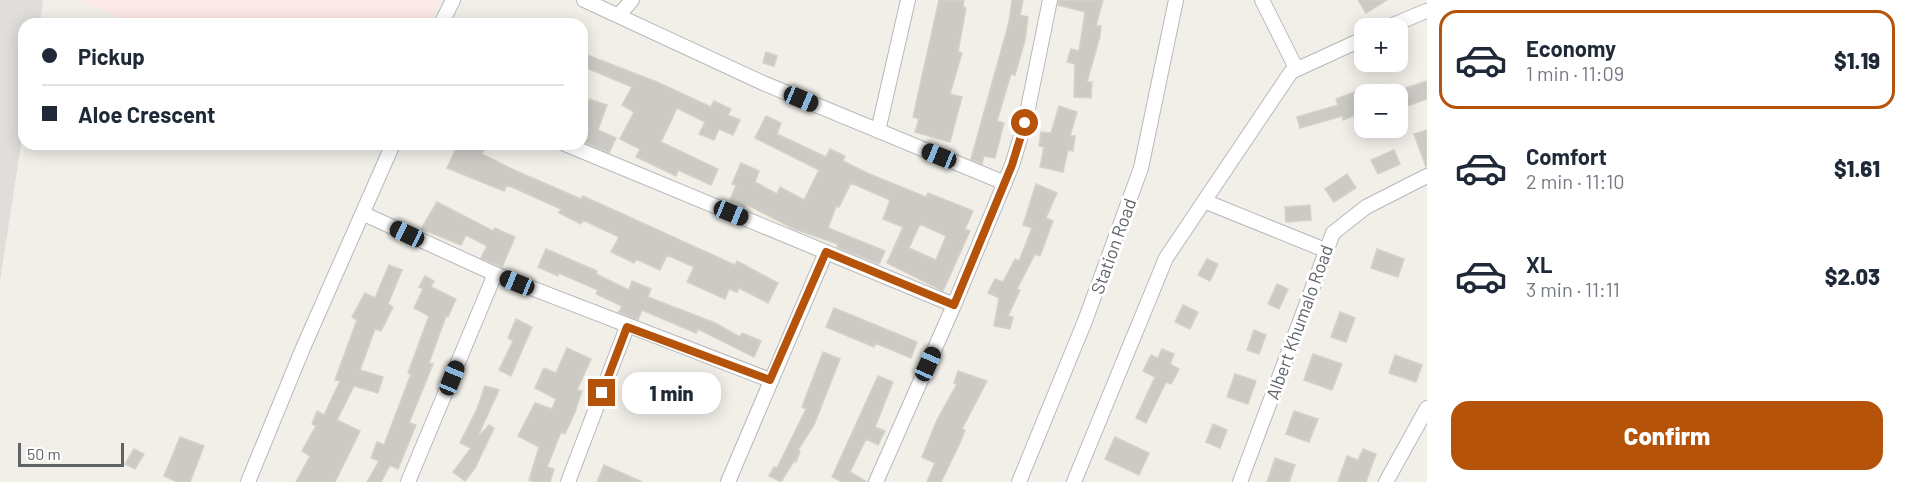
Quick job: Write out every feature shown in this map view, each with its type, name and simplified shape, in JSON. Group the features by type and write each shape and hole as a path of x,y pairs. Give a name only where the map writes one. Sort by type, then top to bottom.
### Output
{"street":[{"path":"444,18 453,0"},
{"path":"584,0 763,83 1005,183"},
{"path":"619,15 632,0"},
{"path":"878,131 908,0"},
{"path":"876,482 1005,183 1025,123 1050,0"},
{"name":"Station Road","path":"1019,482 1090,311 1141,168 1176,0"},
{"path":"1262,0 1296,68"},
{"path":"1408,19 1427,11 1422,0"},
{"path":"1074,482 1166,258 1296,68 1354,43"},
{"path":"248,482 303,348 391,150"},
{"path":"580,150 954,305"},
{"name":"Albert Khumalo Road","path":"1240,482 1333,233 1353,216 1427,176"},
{"path":"1204,201 1325,250"},
{"path":"364,214 495,274 627,327 770,380"},
{"path":"728,482 826,252"},
{"path":"408,482 495,274"},
{"path":"568,482 627,327"},
{"path":"1386,482 1427,408"}],"shaded area":[{"path":"0,0 43,0 41,18 18,18 18,150 20,150 0,281"},
{"path":"80,0 440,0 432,18 120,18"}],"building":[{"path":"939,0 964,0 963,7 966,8 958,52 962,53 950,94 962,97 950,142 915,132 919,119 913,117"},
{"path":"1012,0 1023,0 1020,15 1028,17 1025,40 1015,75 1011,74 997,121 1004,123 995,158 984,156 982,164 971,159 1009,22"},
{"path":"1059,0 1103,0 1096,26 1101,26 1100,36 1087,82 1092,82 1091,98 1074,97 1075,64 1067,62 1071,49 1079,51 1085,12 1058,5"},
{"path":"1358,0 1387,0 1366,13"},
{"path":"766,52 777,56 774,66 763,63"},
{"path":"588,55 657,82 711,107 714,101 731,109 728,115 740,120 733,135 719,129 714,140 699,134 705,122 677,108 661,142 718,169 711,185 678,170 676,176 636,157 640,149 620,139 634,112 622,105 632,87 588,69"},
{"path":"1427,81 1427,99 1408,106 1408,87"},
{"path":"1354,92 1354,116 1343,120 1342,116 1300,128 1297,117 1338,105 1336,99"},
{"path":"589,99 607,105 598,130 616,138 609,153 588,144"},
{"path":"1059,106 1077,112 1070,136 1075,136 1073,151 1068,150 1063,172 1040,167 1044,147 1039,146 1041,132 1051,133"},
{"path":"766,116 781,123 777,134 826,157 830,149 845,156 843,161 867,173 926,197 928,193 973,211 965,229 970,231 943,291 887,263 903,227 883,219 890,200 851,183 839,207 836,206 828,228 885,251 879,264 837,247 838,244 794,229 746,204 745,207 730,200 736,185 732,184 741,163 759,171 755,182 777,194 780,187 804,200 819,170 755,138","holes":["920,224 946,236 936,260 909,248"]},
{"path":"1427,130 1427,167 1426,167 1414,134"},
{"path":"455,150 484,150 482,154 514,170 581,199 583,196 735,265 737,261 778,283 768,303 739,288 737,292 729,289 725,299 687,282 694,267 667,255 660,270 636,259 634,263 611,252 619,237 583,220 581,224 559,213 561,209 507,185 504,191 447,168"},
{"path":"1394,150 1400,164 1378,174 1371,160"},
{"path":"1347,174 1356,188 1334,202 1325,189"},
{"path":"1036,184 1057,193 1046,218 1053,221 1040,256 1035,254 1017,289 1020,290 1008,316 1013,317 1010,329 994,326 999,298 988,293 995,279 1003,282 1015,259 1019,261 1032,228 1023,225"},
{"path":"437,202 493,231 495,228 515,237 502,267 481,258 487,246 466,235 461,245 421,229"},
{"path":"1310,205 1311,220 1286,222 1285,207"},
{"path":"546,249 597,271 596,274 629,290 632,281 651,289 648,297 715,323 740,337 742,333 761,341 754,357 698,329 696,333 642,310 638,320 619,312 622,306 596,294 598,290 559,273 558,276 538,267"},
{"path":"1377,249 1404,259 1398,277 1371,268"},
{"path":"1207,259 1218,264 1210,281 1198,275"},
{"path":"389,265 402,270 388,304 393,307 381,331 375,329 360,370 383,377 378,393 354,386 337,420 360,431 335,482 296,482 310,456 302,451 316,426 312,424 317,411 324,415 340,381 335,380 357,320 352,317 365,293 375,298"},
{"path":"425,276 434,281 431,287 456,299 448,317 446,316 429,363 433,364 409,423 416,425 398,469 390,465 381,482 367,482 379,461 371,458 377,442 384,445 411,374 408,373 429,316 414,308 423,289 419,287"},
{"path":"1277,284 1288,289 1279,309 1268,304"},
{"path":"1183,305 1198,312 1190,329 1175,322"},
{"path":"834,308 917,342 911,358 875,343 874,347 826,327"},
{"path":"1340,312 1355,318 1346,342 1331,337"},
{"path":"516,319 532,327 511,376 499,370 513,341 508,338"},
{"path":"1254,330 1266,335 1259,354 1247,350"},
{"path":"567,348 591,359 577,390 582,391 575,412 565,434 561,432 547,467 554,469 550,482 535,482 529,480 539,447 518,436 535,403 552,409 556,399 535,388 544,368 556,373"},
{"path":"1162,349 1174,354 1170,364 1179,369 1171,384 1166,382 1146,423 1136,418 1155,377 1143,371 1151,355 1158,358"},
{"path":"823,352 840,359 814,425 798,450 800,451 796,462 794,461 781,482 769,476 774,467 777,468 806,409 802,407"},
{"path":"1313,354 1342,364 1332,390 1304,380"},
{"path":"1395,355 1422,365 1416,382 1389,373"},
{"path":"958,371 987,381 962,429 965,430 960,443 941,482 927,482 935,463 922,457 937,420 957,384 954,383"},
{"path":"1235,374 1256,381 1248,404 1227,397"},
{"path":"878,376 893,382 875,427 885,431 878,445 866,439 850,472 867,482 842,482 832,477"},
{"path":"485,386 499,390 477,438 489,425 494,428 475,468 465,481 453,472 471,448 460,443 477,409"},
{"path":"1294,411 1318,419 1309,442 1286,434"},
{"path":"1213,424 1227,430 1220,448 1206,442"},
{"path":"180,437 204,446 190,482 178,482 164,476"},
{"path":"1115,437 1149,453 1139,475 1105,459"},
{"path":"134,449 144,454 135,469 125,464"},
{"path":"1363,449 1376,454 1366,482 1338,482 1347,456 1358,460"},
{"path":"1275,458 1295,465 1289,482 1267,482"},
{"path":"604,465 642,482 597,482"}],"route":[{"path":"602,393 627,327 770,380 826,252 954,305 1012,165 1025,123"}]}
